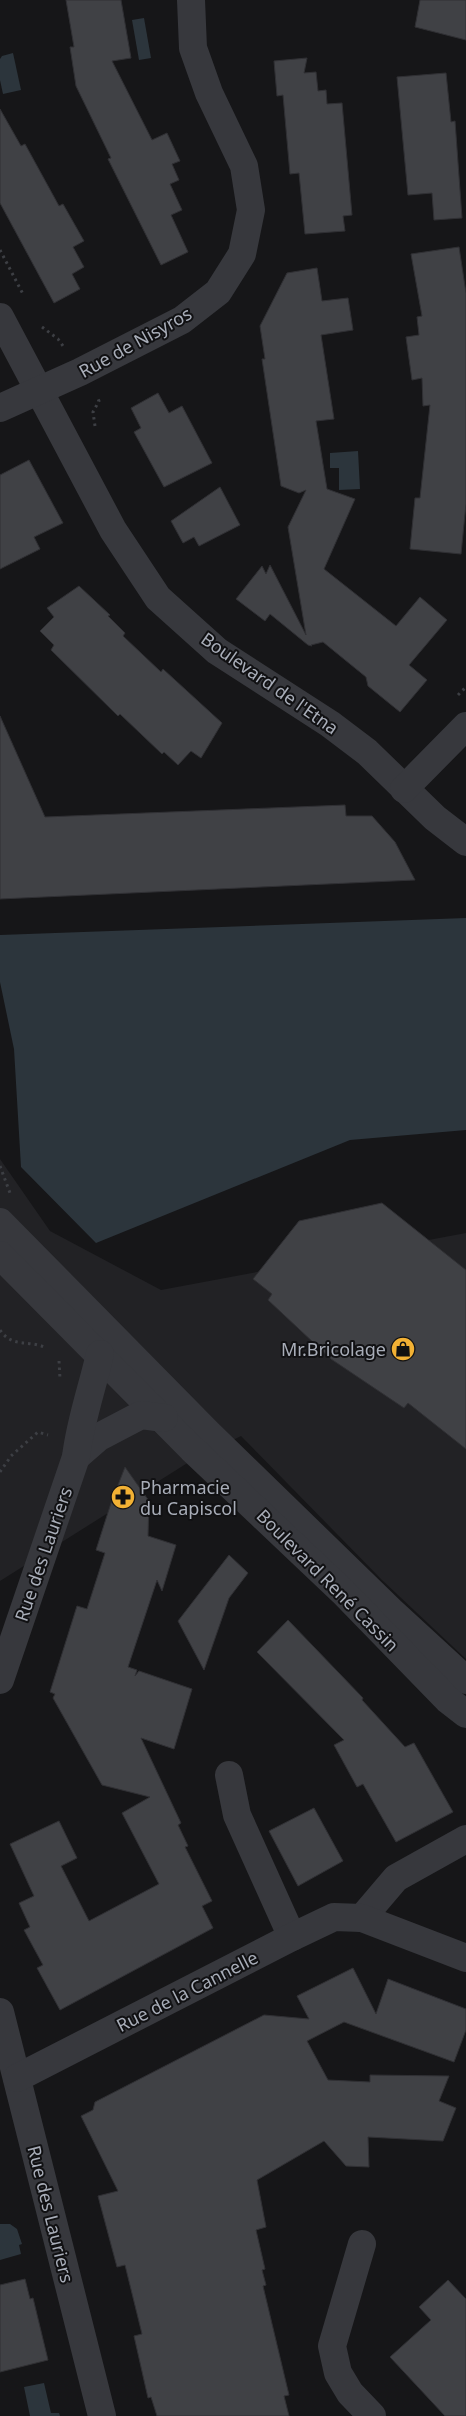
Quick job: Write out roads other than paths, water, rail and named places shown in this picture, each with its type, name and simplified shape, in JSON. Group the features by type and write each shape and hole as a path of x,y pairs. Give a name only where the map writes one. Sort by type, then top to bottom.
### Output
{"street":[{"name":"Rue de Nisyros","path":"0,408 39,392 182,320 218,292 242,254 251,210 244,166 210,93 193,48 191,0"},
{"name":"Boulevard de l'Etna","path":"0,317 113,530 158,598 217,651 330,724 367,752 435,818 466,842"},
{"path":"404,789 466,726"},
{"name":"Boulevard René Cassin","path":"0,1222 222,1446 391,1612 466,1680"},
{"name":"Boulevard René Cassin","path":"0,1255 164,1418 192,1449 343,1592 448,1700 466,1714"},
{"name":"Rue des Lauriers","path":"0,1680 76,1457 79,1428 93,1387 100,1354"},
{"name":"Rue des Lauriers","path":"76,1457 98,1437 140,1416 164,1418"},
{"path":"229,1776 237,1815 292,1937"},
{"path":"362,1918 396,1878 466,1839"},
{"name":"Rue de la Cannelle","path":"17,2078 334,1917 362,1918 466,1958"},
{"name":"Rue des Lauriers","path":"0,2012 102,2416"},
{"path":"362,2244 332,2346 338,2373 350,2393 372,2416"}],"place":[{"name":"Mr.Bricolage","path":"403,1349"},
{"name":"Pharmacie du Capiscol","path":"123,1497"}]}
